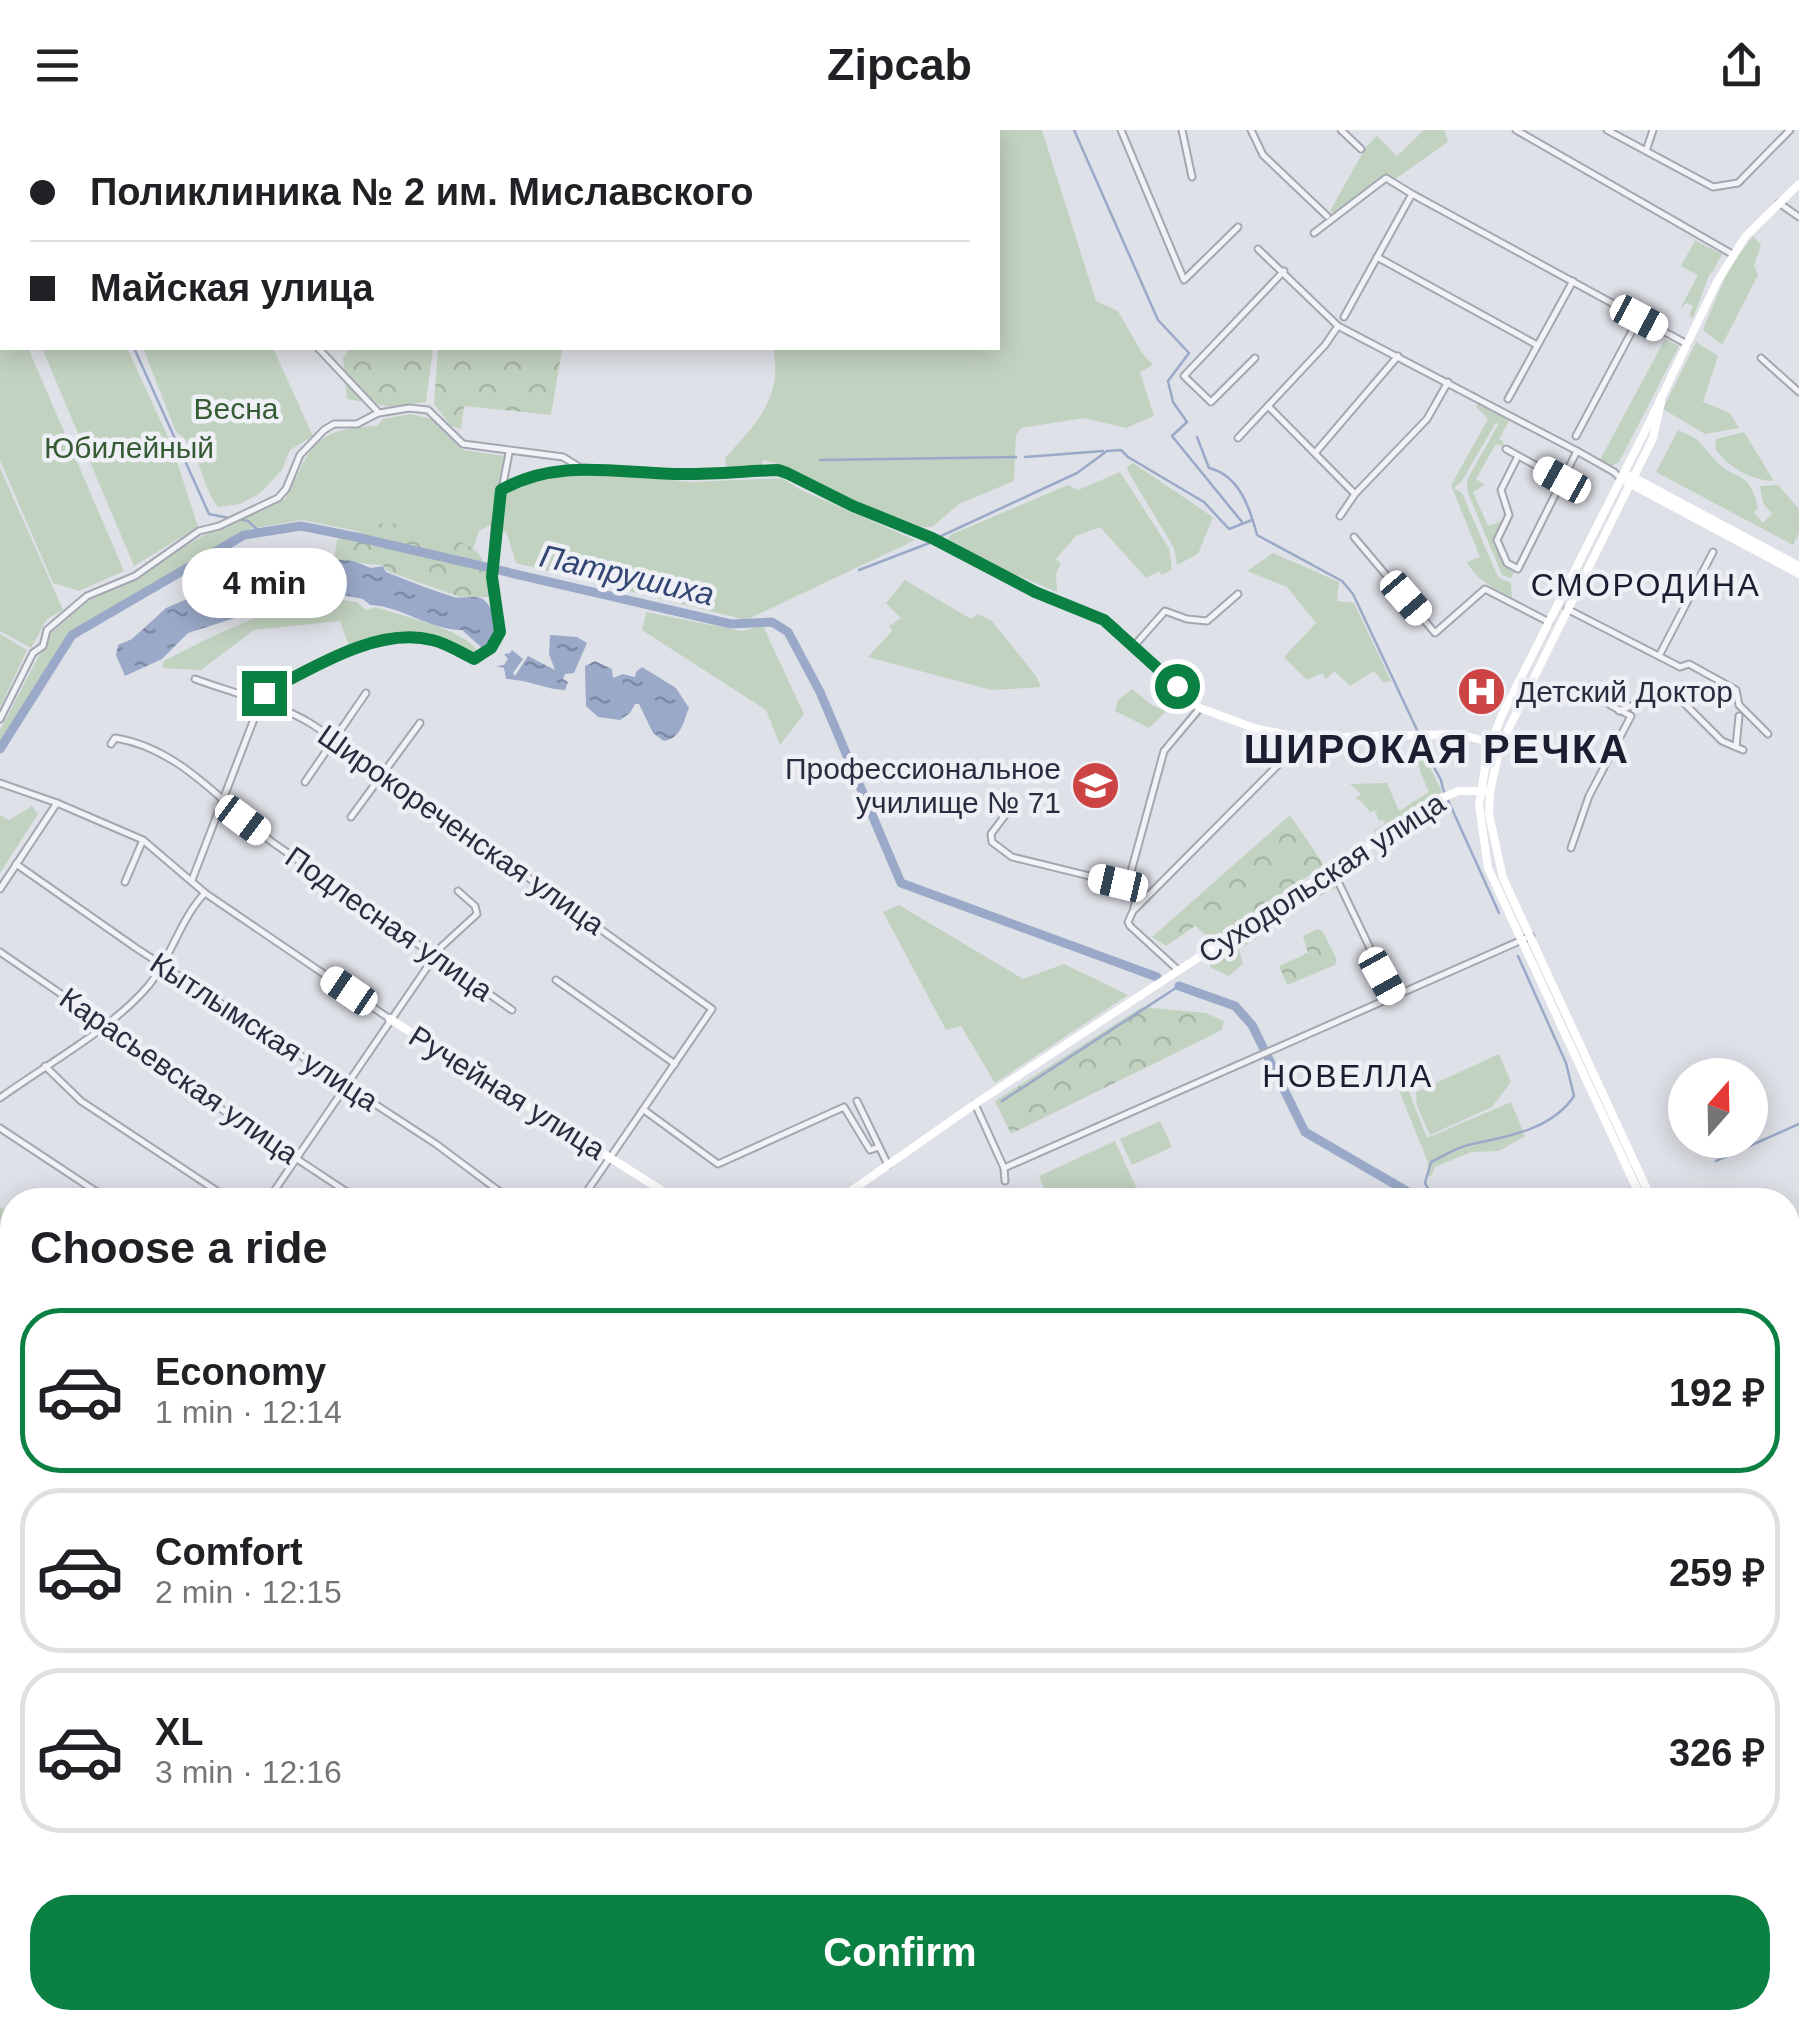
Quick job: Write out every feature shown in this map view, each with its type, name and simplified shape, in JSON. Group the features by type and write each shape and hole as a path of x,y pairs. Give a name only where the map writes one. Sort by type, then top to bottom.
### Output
{"main road":[{"name":"Суходольская улица","path":"862,1188 975,1104 1440,799 1452,792 1485,791 1495,744 1526,666 1624,477 1655,432 1668,383 1732,254 1799,184"},
{"name":"Суходольская улица","path":"1495,744 1566,609 1624,477"},
{"path":"1624,477 1799,566"},
{"path":"1624,477 1799,574"},
{"path":"1117,629 1200,708 1254,728 1295,738 1460,734 1495,744"},
{"path":"1485,791 1499,865 1526,938 1637,1188"},
{"name":"Ручейная улица","path":"390,1019 658,1188"},
{"path":"1605,1109 1646,1188"}],"street":[{"path":"1122,130 1184,280 1238,226"},
{"path":"1182,130 1192,178"},
{"path":"1251,130 1263,155 1327,216"},
{"path":"1341,130 1361,148"},
{"path":"1516,130 1732,254"},
{"path":"1607,130 1712,186 1738,183 1790,130"},
{"path":"1646,151 1653,130"},
{"path":"1314,234 1386,178 1687,344"},
{"path":"1344,317 1412,194"},
{"path":"1779,203 1799,217"},
{"path":"1258,250 1338,326 1624,477"},
{"path":"1377,257 1537,345"},
{"path":"1255,358 1211,402 1184,376 1284,271"},
{"path":"1508,399 1573,280"},
{"path":"1576,436 1639,318"},
{"path":"1238,438 1338,326"},
{"path":"320,350 379,413"},
{"path":"1314,453 1398,356"},
{"path":"1761,358 1797,387"},
{"path":"1340,516 1355,494 1428,418 1448,382"},
{"path":"1268,406 1355,494"},
{"path":"0,719 33,653 43,646 48,630 87,596 135,576 199,531 278,498 300,456 334,424 357,424 379,413 410,408 428,410 452,438 463,444 564,458 580,468"},
{"path":"1506,449 1562,480"},
{"path":"1518,456 1501,490 1509,515 1497,540 1507,563 1518,569 1577,451"},
{"path":"192,880 264,693 348,650 383,641 424,638 478,658 491,648 500,632 492,573 495,526 509,452"},
{"path":"501,490 530,476 580,468 677,474 778,470 932,538 1117,629"},
{"path":"1354,537 1436,632 1485,589 1549,622"},
{"path":"1658,657 1713,552"},
{"path":"1134,646 1165,611 1187,619 1207,620 1238,594"},
{"path":"1566,609 1680,668 1689,664 1736,690 1739,706 1768,734"},
{"name":"Широкореченская улица","path":"195,679 308,721 428,811 442,816 712,1009 675,1064"},
{"path":"1571,848 1589,796 1631,716 1618,712 1589,686"},
{"path":"1618,712 1664,692 1675,694 1722,741 1743,750"},
{"path":"305,782 366,694"},
{"path":"1129,878 1164,751 1200,708"},
{"path":"1736,747 1739,716"},
{"path":"351,817 420,723"},
{"name":"Подлесная улица","path":"111,744 115,738 132,740 160,754 223,798 243,820 272,842 512,1010"},
{"path":"1133,911 1290,752 1295,738"},
{"name":"Ручейная улица","path":"0,783 57,802 143,840 206,892 390,1019"},
{"path":"0,888 57,802"},
{"path":"1009,810 991,834 992,842 1012,857 1118,883 1129,878"},
{"path":"125,882 143,840"},
{"name":"Кытлымская улица","path":"16,864 436,1144 495,1188"},
{"path":"1333,871 1392,994"},
{"path":"1129,878 1140,892 1128,922 1180,971"},
{"path":"276,1188 434,957 477,914 475,906 458,891"},
{"path":"0,1098 140,995 163,965 192,906 206,892"},
{"path":"1004,1168 1526,938"},
{"name":"Карасьевская улица","path":"0,952 162,1070 341,1188"},
{"path":"556,980 675,1064 590,1188"},
{"path":"45,1066 81,1101 213,1188"},
{"path":"857,1101 888,1166"},
{"path":"975,1104 1004,1168 1005,1181"},
{"path":"644,1110 718,1164 844,1106 870,1150 879,1146"},
{"path":"0,1128 91,1188"}],"green space":[{"path":"1000,130 1042,130 1096,301 1118,311 1153,365 1140,372 1154,416 1126,428 1083,418 1021,428 1016,435 1014,481 959,504 932,527 923,527 852,501 775,463 763,460 760,469 727,469 725,458 756,422 771,396 773,350 1000,350"},
{"path":"1424,130 1444,130 1448,142 1395,179 1384,175 1335,215 1330,211 1366,147 1377,136 1397,156"},
{"path":"1678,232 1722,254 1710,273 1693,318 1689,316 1693,306 1686,303 1680,309 1698,275 1681,266 1695,241"},
{"path":"1753,236 1761,245 1754,265 1758,275 1722,345 1703,330 1729,268"},
{"path":"1665,339 1679,346 1619,462 1612,466 1600,460"},
{"path":"1696,342 1718,356 1703,402 1730,413 1739,428 1705,434 1663,409"},
{"path":"0,350 29,350 124,571 79,591 53,583 0,460"},
{"name":"Юбилейный","path":"43,350 128,350 172,446 198,527 134,566"},
{"name":"Весна","path":"144,350 274,350 313,436 290,450 282,470 259,494 240,504 218,507 191,447 176,432"},
{"path":"349,350 433,350 426,402 391,407 347,399 343,358"},
{"path":"438,350 562,350 551,415 464,406 461,429 451,426 434,404"},
{"path":"1479,402 1510,419 1499,439 1504,442 1502,446 1496,444 1476,479 1485,485 1473,492 1488,526 1504,520 1495,539 1506,566 1515,571 1511,578 1502,575 1468,493 1467,480 1498,425 1496,422 1454,488 1462,493 1498,577 1511,583 1512,598 1481,579 1467,562 1480,557 1451,485 1488,419 1476,407"},
{"path":"411,414 432,419 463,450 504,456 492,524 479,531 471,554 302,520 249,529 70,632 0,745 0,730 51,633 88,601 204,535 286,498 310,452 327,436"},
{"path":"1678,430 1697,440 1723,468 1751,486 1758,507 1754,513 1763,523 1772,514 1763,503 1760,486 1778,485 1799,509 1799,533 1793,545 1656,472"},
{"path":"1744,432 1774,481 1741,472 1715,448 1716,439"},
{"path":"1133,463 1213,517 1198,554 1177,565 1174,548 1129,473 1127,467"},
{"path":"0,468 63,610 47,619 31,648 0,631"},
{"path":"576,470 691,482 782,478 915,540 746,620 516,563 507,534 498,525 503,494 527,479"},
{"path":"1120,472 1169,548 1172,570 1162,575 1159,571 1146,578 1100,527 1076,536 1056,559 1061,564 1056,573 1057,592 986,562 948,539 1068,485 1078,490"},
{"path":"386,522 433,533 477,552 494,597 460,597 387,571 383,565 334,559 337,540"},
{"path":"1273,553 1339,582 1337,601 1354,603 1391,681 1384,683 1374,671 1350,686 1334,671 1326,679 1322,673 1307,680 1284,657 1316,623 1287,587 1247,571"},
{"path":"905,580 971,619 977,614 991,620 1041,687 991,690 868,657 892,631 889,626 901,618 886,603"},
{"path":"335,599 430,624 470,642 477,650 470,654 438,641 411,636 349,646 340,621 254,630 201,670 162,668 164,661 247,621 290,607"},
{"path":"646,612 741,631 763,626 804,714 780,745 766,710 642,630"},
{"path":"0,634 27,650 0,708"},
{"path":"1132,689 1163,709 1174,698 1177,701 1149,728 1115,711 1118,700"},
{"path":"1414,742 1418,742 1442,792 1376,836 1374,830 1385,824 1375,812 1379,809 1370,812 1355,799 1361,794 1350,784 1387,783 1399,811 1429,792"},
{"path":"32,806 38,814 0,873 0,815 9,820"},
{"path":"1290,815 1324,865 1214,941 1195,926 1166,946 1152,937"},
{"path":"1333,882 1336,888 1298,907 1239,950 1243,964 1229,976 1210,967 1211,960"},
{"path":"899,905 1023,979 1064,964 1128,995 995,1083 961,1026 946,1030 883,912"},
{"path":"1318,929 1337,960 1335,965 1287,985 1279,966 1308,953 1303,936"},
{"path":"1142,1007 1206,1013 1224,1021 1222,1030 1011,1134 995,1101"},
{"path":"1499,1054 1511,1082 1492,1107 1430,1135 1417,1106 1416,1092"},
{"path":"1406,1084 1427,1138 1511,1102 1525,1136 1499,1151 1471,1152 1435,1167 1431,1176 1427,1175 1428,1162 1398,1088"},
{"path":"1160,1121 1172,1147 1132,1165 1120,1139"},
{"path":"1115,1141 1137,1188 1044,1188 1039,1176"}],"water":[{"path":"291,555 353,561 371,568 383,566 386,572 445,594 481,598 492,612 494,636 482,648 462,630 370,605 363,599 336,594 309,596 188,633 162,659 125,676 116,655 118,645 132,639 166,608"},
{"path":"550,635 577,637 587,643 574,673 565,674 565,690 506,679 504,668 496,666 504,665 508,659 504,654 512,650 523,659 513,673 515,676 528,656 555,670 549,654"},
{"path":"595,661 612,669 613,678 623,674 635,677 642,667 676,688 689,708 678,733 664,741 653,733 639,704 620,720 598,717 586,706 585,666"}],"waterway":[{"path":"1074,130 1158,320 1189,353 1168,381 1173,402 1187,422 1172,436 1242,522"},
{"path":"135,350 209,514 229,518"},
{"path":"1197,437 1209,468 1228,478 1242,494 1257,535 1342,581 1353,594 1418,732"},
{"path":"939,537 1077,473 1107,451 1121,450 1204,502 1229,529 1252,520"},
{"path":"1025,457 1103,451"},
{"path":"820,460 1016,457"},
{"path":"237,519 248,521 260,532"},
{"name":"Патрушиха","path":"0,749 72,635 244,535 301,526 731,624 772,622 788,632 820,692 901,883 1157,977"},
{"path":"859,570 932,542"},
{"path":"1419,740 1441,780 1499,913"},
{"path":"1428,1188 1425,1183 1431,1162 1463,1146 1540,1125 1574,1096 1566,1063 1518,956"},
{"path":"1002,1101 1179,986"},
{"name":"Патрушиха","path":"1179,986 1235,1006 1252,1025 1305,1132 1401,1188"},
{"path":"1716,1161 1799,1124"}],"place":[{"name":"Детский Доктор","path":"1481,692"},
{"name":"Профессиональное училище № 71","path":"1096,786"}],"district":[{"name":"СМОРОДИНА","path":"1646,585"},
{"name":"ШИРОКАЯ РЕЧКА","path":"1437,749"},
{"name":"НОВЕЛЛА","path":"1348,1076"}],"route":[{"path":"264,693 365,644 424,638 474,659 482,656 500,632 492,577 501,490 530,476 580,468 677,474 778,470 787,473 853,506 932,538 1035,592 1104,620 1177,686"}]}
